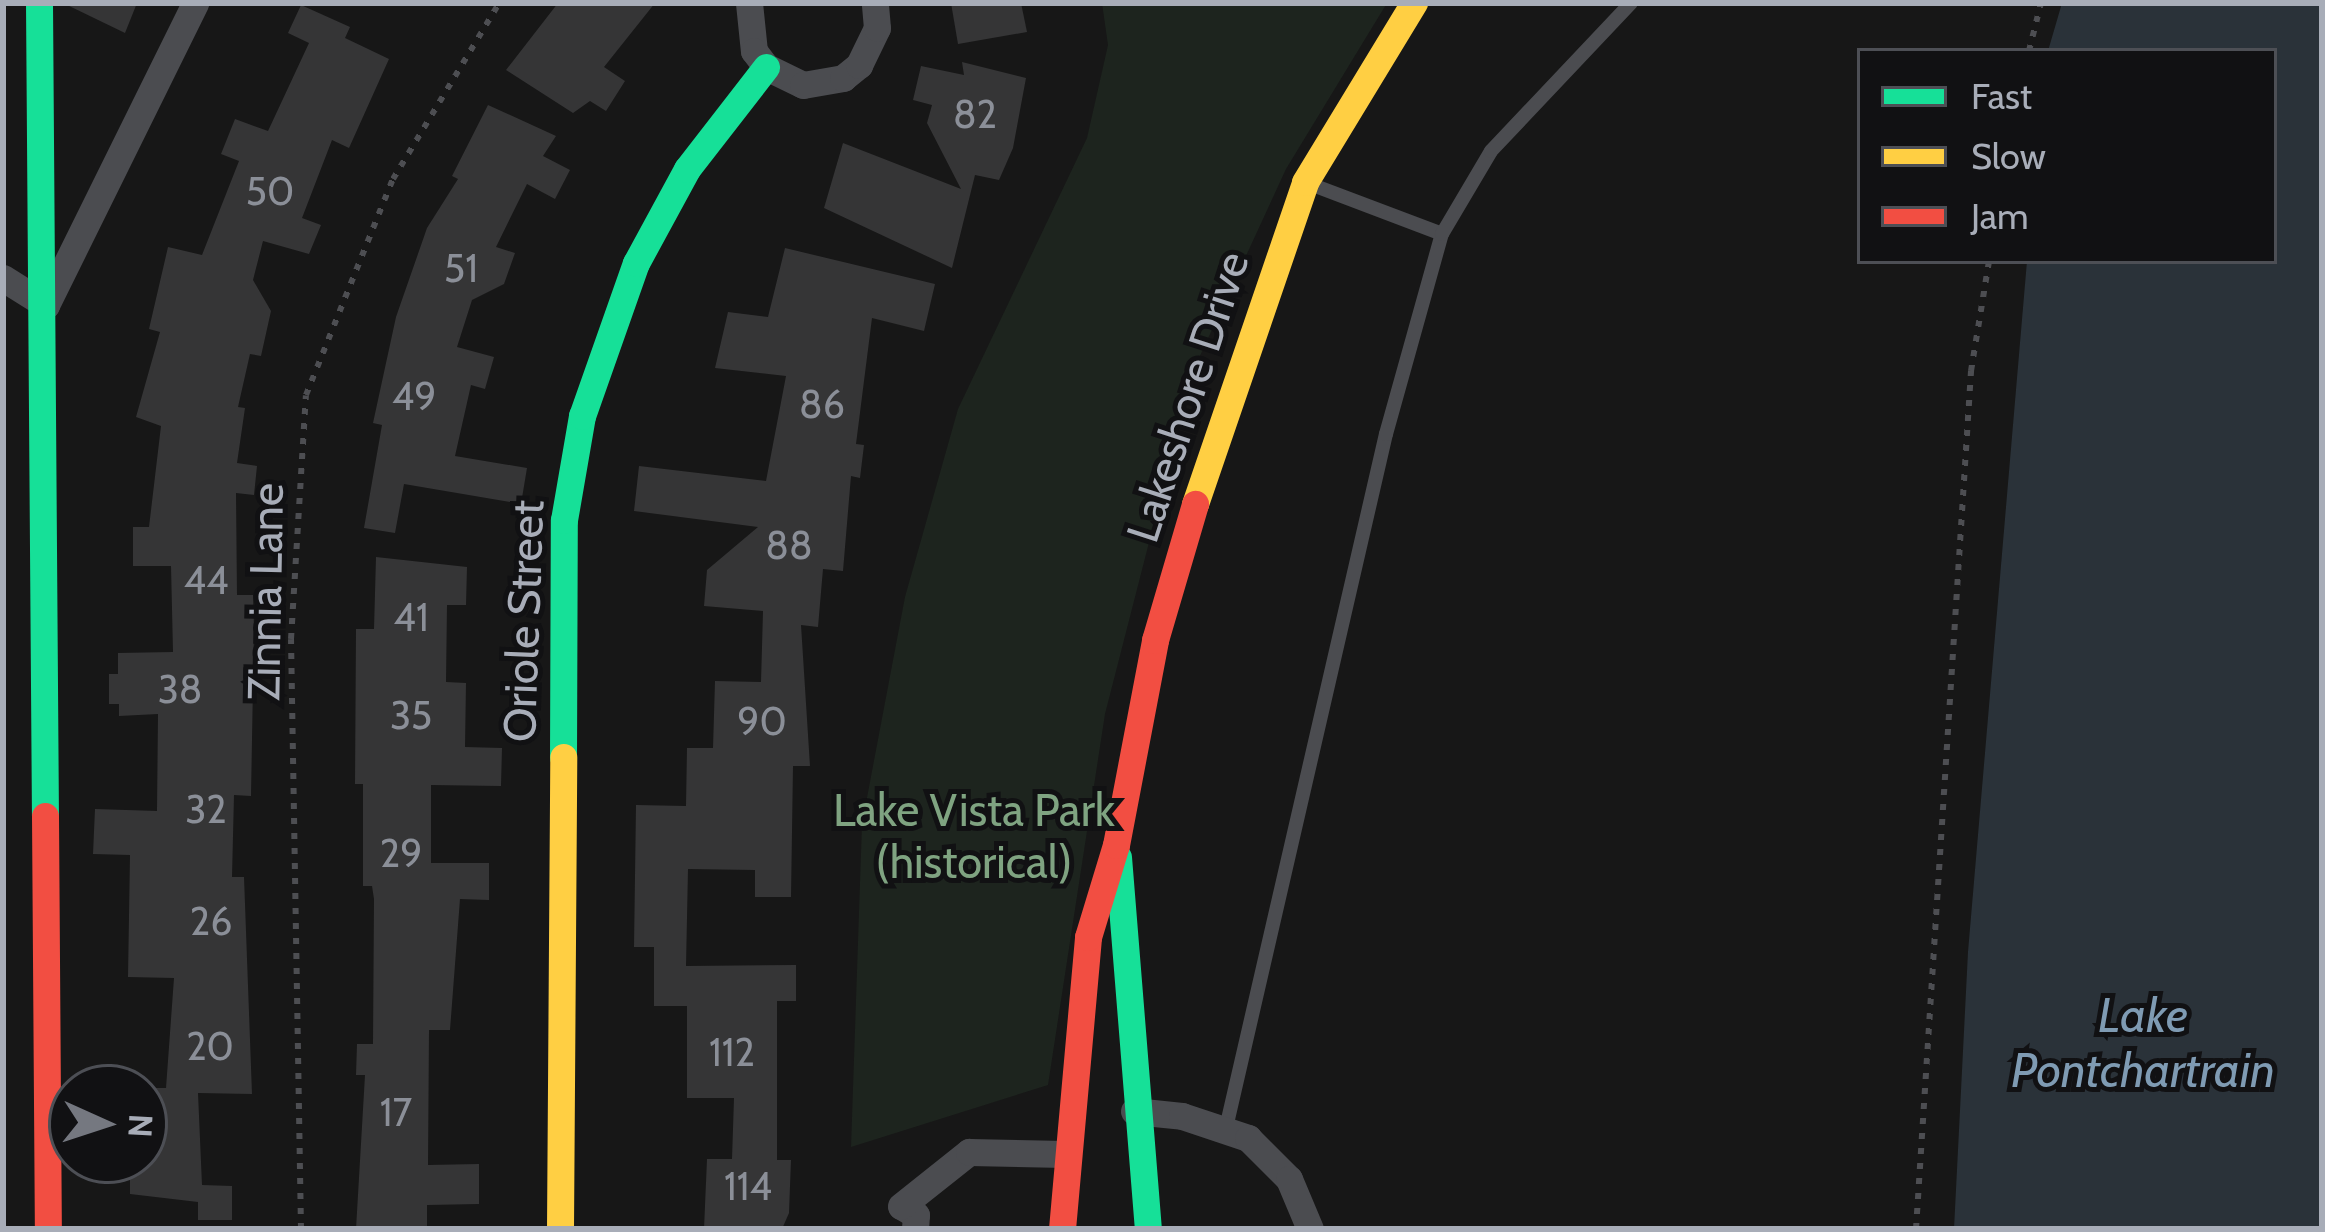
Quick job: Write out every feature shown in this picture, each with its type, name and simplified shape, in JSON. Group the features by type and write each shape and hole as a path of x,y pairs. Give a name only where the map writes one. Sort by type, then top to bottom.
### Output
{"street":[{"path":"39,3 46,305 48,1229"},
{"path":"46,305 195,3"},
{"path":"749,3 747,31 766,68 803,85 844,78 872,48 875,3"},
{"name":"Lakeshore Drive","path":"1062,1229 1065,1154 1088,937 1116,845 1155,640 1220,415 1305,182 1414,3"},
{"name":"Oriole Street","path":"560,1229 564,520 581,416 636,263 708,137 766,68"},
{"path":"3,278 46,305"},
{"name":"Lakeshore Drive","path":"1116,845 1129,921 1133,1111 1148,1229"},
{"path":"1133,1111 1226,1128 1270,1156 1310,1229"},
{"path":"915,1229 916,1216 901,1206 970,1152 1065,1154"}],"lane":[{"path":"1226,1128 1386,434 1442,234 1491,152 1631,3"},
{"path":"1305,182 1442,234"}],"path":[{"name":"Zinnia Lane","path":"301,1229 291,638 306,395 393,179 499,3"},
{"path":"2030,48 2041,3"},
{"path":"1916,1229 1971,371 1989,264"}],"green space":[{"name":"Lake Vista Park (historical)","path":"1102,3 1387,3 1286,169 1193,371 1105,714 1048,1085 851,1147 862,824 905,597 958,409 1087,138 1108,45"}],"water":[{"name":"Lake Pontchartrain","path":"2062,3 2322,3 2322,1229 1954,1229 1968,952 2027,264 2277,264 2277,48 2049,48"}],"building":[{"path":"63,3 137,3 125,33"},
{"path":"558,3 655,3 604,67 625,81 606,111 590,101 573,113 506,70"},
{"path":"951,3 1021,3 1027,32 958,44"},
{"path":"301,5 350,27 345,38 389,59 349,148 332,140 302,218 321,225 309,254 263,241 253,280 271,311 261,356 250,354 238,407 245,408 237,463 257,466 254,495 236,493 237,595 253,595 254,628 251,796 234,795 232,877 244,877 252,1094 198,1093 202,1185 232,1186 232,1220 198,1220 198,1202 130,1194 130,1184 168,1184 168,1064 174,978 128,977 130,855 93,854 95,809 157,811 158,714 119,716 119,704 109,704 109,674 118,674 118,653 173,652 171,566 133,566 133,527 149,527 161,426 136,417 160,332 149,329 168,247 202,255 239,161 221,154 235,119 268,131 309,43 288,33"},
{"path":"962,62 1026,78 1013,148 999,180 975,175 952,268 824,208 843,143 961,189 927,123 932,105 913,100 921,66 964,75"},
{"path":"488,105 556,136 543,156 570,170 555,199 527,184 496,247 515,253 504,284 472,300 457,347 494,357 485,389 471,385 455,456 527,468 521,504 404,484 395,533 364,528 382,425 373,423 396,317 427,228 458,179 452,176"},
{"path":"785,248 935,284 924,331 872,318 856,444 864,445 860,478 851,476 843,571 823,569 818,627 801,625 810,766 793,766 791,897 755,897 755,870 688,869 686,966 796,965 796,1001 777,1001 777,1160 791,1160 789,1213 782,1229 704,1229 707,1159 732,1159 734,1098 687,1098 687,1006 654,1006 654,947 634,947 636,805 686,806 687,748 713,748 715,681 761,682 763,611 704,606 707,570 758,527 634,511 639,466 766,481 786,376 715,368 728,312 768,317"},
{"path":"376,557 467,567 466,605 447,605 446,682 466,683 465,747 502,748 501,786 431,785 431,863 489,863 489,900 460,899 450,1030 429,1030 428,1165 479,1164 479,1204 427,1205 427,1229 356,1229 365,1075 356,1075 357,1044 373,1044 374,899 372,886 363,886 363,784 355,784 356,629 374,629"}],"traffic: fast":[{"path":"39,3 45,816"},
{"path":"563,757 564,520 582,416 636,263 687,169 766,67"},
{"path":"1118,857 1148,1229"}],"traffic: slow":[{"path":"1195,504 1305,182 1414,3"},
{"path":"560,1229 563,757"}],"traffic: jam":[{"path":"1062,1229 1088,937 1116,845 1155,640 1195,504"},
{"path":"45,816 48,1229"}]}
